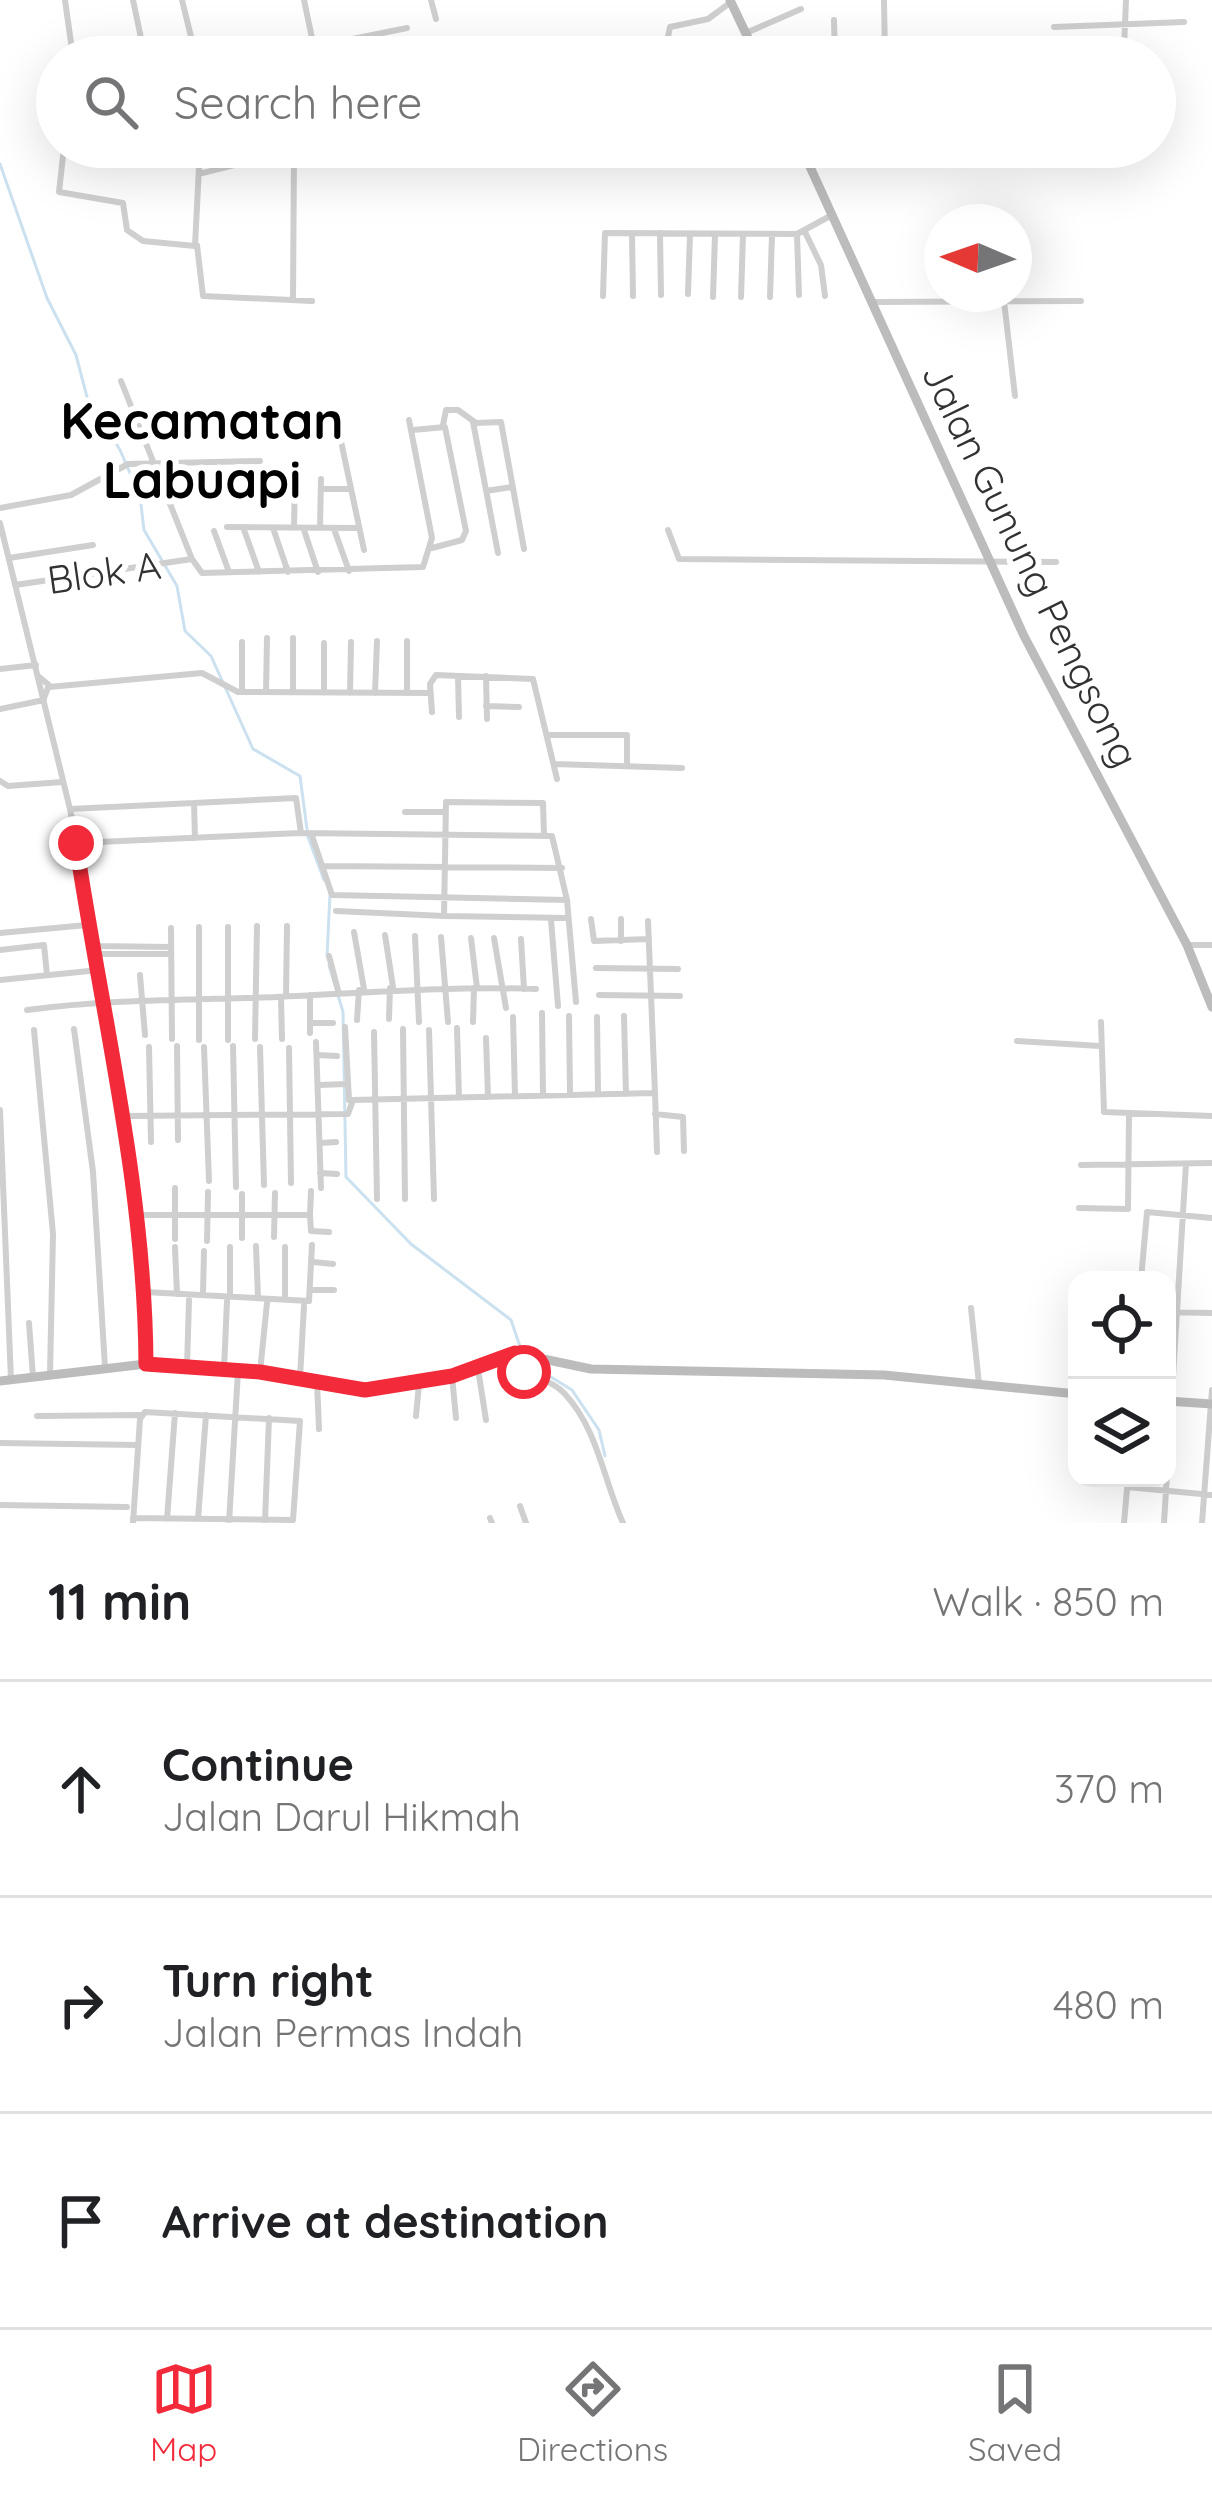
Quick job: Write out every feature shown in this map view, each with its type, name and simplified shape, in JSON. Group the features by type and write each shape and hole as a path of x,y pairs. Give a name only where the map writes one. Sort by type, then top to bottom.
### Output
{"street":[{"path":"65,0 70,36"},
{"path":"133,0 141,36"},
{"path":"182,0 191,36"},
{"path":"304,0 312,36"},
{"path":"431,0 436,19"},
{"path":"884,0 885,36"},
{"path":"1124,36 1126,0"},
{"path":"668,36 670,27 701,21 731,1 747,36"},
{"path":"746,33 801,9"},
{"path":"834,20 834,36"},
{"path":"1054,27 1184,22"},
{"path":"368,36 407,28"},
{"path":"61,168 58,191 123,203 125,226 143,242 197,245"},
{"path":"200,168 200,295 312,301"},
{"path":"200,173 214,168"},
{"path":"293,299 294,168"},
{"name":"Jalan Gunung Pengsong","path":"811,168 1039,666 1187,945 1212,1007"},
{"path":"603,296 603,236 801,233 832,215"},
{"path":"632,233 633,296"},
{"path":"660,233 661,296"},
{"path":"688,294 690,233"},
{"path":"713,297 715,233"},
{"path":"799,295 801,233"},
{"path":"801,233 820,265 825,296"},
{"path":"741,297 743,234"},
{"path":"770,298 772,235"},
{"path":"1032,301 1082,301"},
{"path":"874,302 924,302"},
{"path":"1005,312 1015,396"},
{"path":"122,382 200,572 421,568 432,548 410,420"},
{"path":"432,548 466,536 443,425 446,410 458,410 473,422 501,422 524,550"},
{"path":"473,422 498,553"},
{"path":"411,430 443,425"},
{"path":"338,427 364,550"},
{"path":"0,508 70,495 110,478 126,464 260,461"},
{"path":"295,478 298,528 318,572"},
{"path":"320,528 321,479"},
{"path":"486,491 513,487"},
{"path":"321,489 349,488"},
{"path":"0,524 70,809 87,925 106,1000 139,1215 146,1364"},
{"path":"227,527 357,528"},
{"path":"243,527 259,572"},
{"path":"273,527 288,572"},
{"path":"334,528 349,571"},
{"path":"668,530 679,559 1056,562"},
{"path":"214,531 229,572"},
{"path":"9,558 93,545"},
{"name":"Blok A","path":"15,585 192,560"},
{"path":"266,692 267,638"},
{"path":"293,638 293,692"},
{"path":"406,693 407,640"},
{"path":"375,693 377,641"},
{"path":"242,642 242,692"},
{"path":"350,693 351,642"},
{"path":"324,643 324,693"},
{"path":"0,669 36,665"},
{"path":"38,676 50,687 202,673 242,692 430,693"},
{"path":"458,676 459,718"},
{"path":"486,676 487,718"},
{"path":"432,712 432,677 533,679 557,779"},
{"path":"44,699 50,687"},
{"path":"0,709 44,699"},
{"path":"487,706 519,706"},
{"path":"548,735 627,735 627,767"},
{"path":"554,764 682,768"},
{"path":"0,781 8,786 62,782"},
{"path":"70,809 296,798 332,895 567,900"},
{"path":"444,916 447,801 542,802 544,835"},
{"path":"194,803 195,838"},
{"path":"405,812 445,812"},
{"path":"76,843 306,833 556,838 576,1002"},
{"path":"322,866 562,868"},
{"path":"336,911 568,918"},
{"path":"550,918 558,1006"},
{"path":"591,919 594,941 649,939"},
{"path":"621,920 621,940"},
{"path":"648,921 657,1152"},
{"path":"0,933 87,925"},
{"path":"257,926 264,1185"},
{"path":"282,1039 287,926"},
{"path":"199,927 209,1181"},
{"path":"228,927 242,1238"},
{"path":"171,928 178,1140"},
{"path":"354,932 362,990 357,1020"},
{"path":"385,935 389,1019"},
{"path":"415,936 419,1022"},
{"path":"442,937 448,1022"},
{"path":"471,938 473,1022"},
{"path":"494,938 506,1008"},
{"path":"521,939 524,989"},
{"path":"0,950 44,945 47,975"},
{"path":"1187,945 1212,945"},
{"path":"94,950 171,951"},
{"path":"329,956 335,994"},
{"path":"596,968 678,969"},
{"path":"0,980 99,970"},
{"path":"140,975 145,1035"},
{"path":"27,1010 170,997 335,994 391,988 536,989"},
{"path":"310,995 310,1033"},
{"path":"598,995 680,996"},
{"path":"542,1013 543,1095"},
{"path":"569,1016 570,1094"},
{"path":"597,1016 598,1094"},
{"path":"624,1016 626,1094"},
{"path":"513,1017 515,1096"},
{"path":"1101,1022 1103,1112 1212,1116"},
{"path":"310,1023 333,1023"},
{"path":"125,1116 344,1114 349,1100 344,1084 345,1027"},
{"path":"74,1028 93,1172 105,1367"},
{"path":"457,1028 459,1098"},
{"path":"403,1029 405,1199"},
{"path":"34,1030 53,1234 50,1374"},
{"path":"429,1030 434,1199"},
{"path":"374,1032 377,1199"},
{"path":"486,1038 488,1097"},
{"path":"1017,1041 1101,1046"},
{"path":"316,1042 321,1188"},
{"path":"148,1047 151,1142"},
{"path":"289,1048 291,1183"},
{"path":"317,1055 337,1056"},
{"path":"318,1084 344,1084"},
{"path":"349,1100 655,1093"},
{"path":"0,1110 6,1380 146,1364 260,1372 365,1390 452,1376 520,1354 607,1370 884,1375 1068,1393"},
{"path":"1079,1208 1127,1210 1129,1113"},
{"path":"656,1114 683,1117 684,1151"},
{"path":"320,1143 336,1142"},
{"path":"1081,1165 1212,1163"},
{"path":"1173,1379 1186,1164"},
{"path":"320,1173 337,1174"},
{"path":"175,1188 177,1294"},
{"path":"311,1191 311,1231 329,1232"},
{"path":"207,1241 208,1192"},
{"path":"274,1237 275,1193"},
{"path":"1142,1271 1147,1212 1212,1218"},
{"path":"139,1215 310,1215"},
{"path":"145,1292 310,1300 312,1245"},
{"path":"256,1246 258,1298"},
{"path":"224,1369 230,1247"},
{"path":"284,1299 285,1247"},
{"path":"203,1295 204,1251"},
{"path":"313,1262 333,1264"},
{"path":"313,1290 334,1290"},
{"path":"187,1367 189,1300"},
{"path":"260,1372 267,1303"},
{"path":"300,1378 304,1306"},
{"path":"971,1308 979,1384"},
{"path":"1176,1312 1212,1313"},
{"path":"29,1322 33,1377"},
{"path":"520,1354 531,1378 564,1393 590,1430 622,1523"},
{"path":"476,1366 486,1420"},
{"path":"229,1522 238,1371"},
{"path":"452,1376 456,1418"},
{"path":"416,1416 419,1381"},
{"path":"317,1382 319,1430"},
{"path":"1202,1523 1208,1495 1212,1390"},
{"path":"1176,1402 1212,1404"},
{"path":"38,1416 176,1413 301,1423 294,1519 133,1521 141,1415"},
{"path":"167,1521 176,1413"},
{"path":"198,1522 206,1415"},
{"path":"262,1522 269,1418"},
{"path":"0,1442 138,1445"},
{"path":"1124,1523 1127,1487"},
{"path":"1149,1487 1208,1495"},
{"path":"1164,1523 1166,1487"},
{"path":"0,1505 127,1507"},
{"path":"520,1506 526,1523"}],"waterway":[{"path":"0,164 47,298 76,355 87,397 120,450 140,496 144,530 177,586 185,631 211,656 253,749 300,776 308,837 324,880"},
{"path":"327,956 330,894"},
{"path":"329,965 343,1012 346,1177 411,1244 511,1320 525,1361 572,1390 599,1430 605,1456"}],"district":[{"name":"Kecamatan Labuapi","path":"202,449"}],"route":[{"path":"76,843 87,925 116,1057 139,1215 146,1364 260,1372 354,1390 444,1378 489,1358 515,1353 524,1372"}]}
